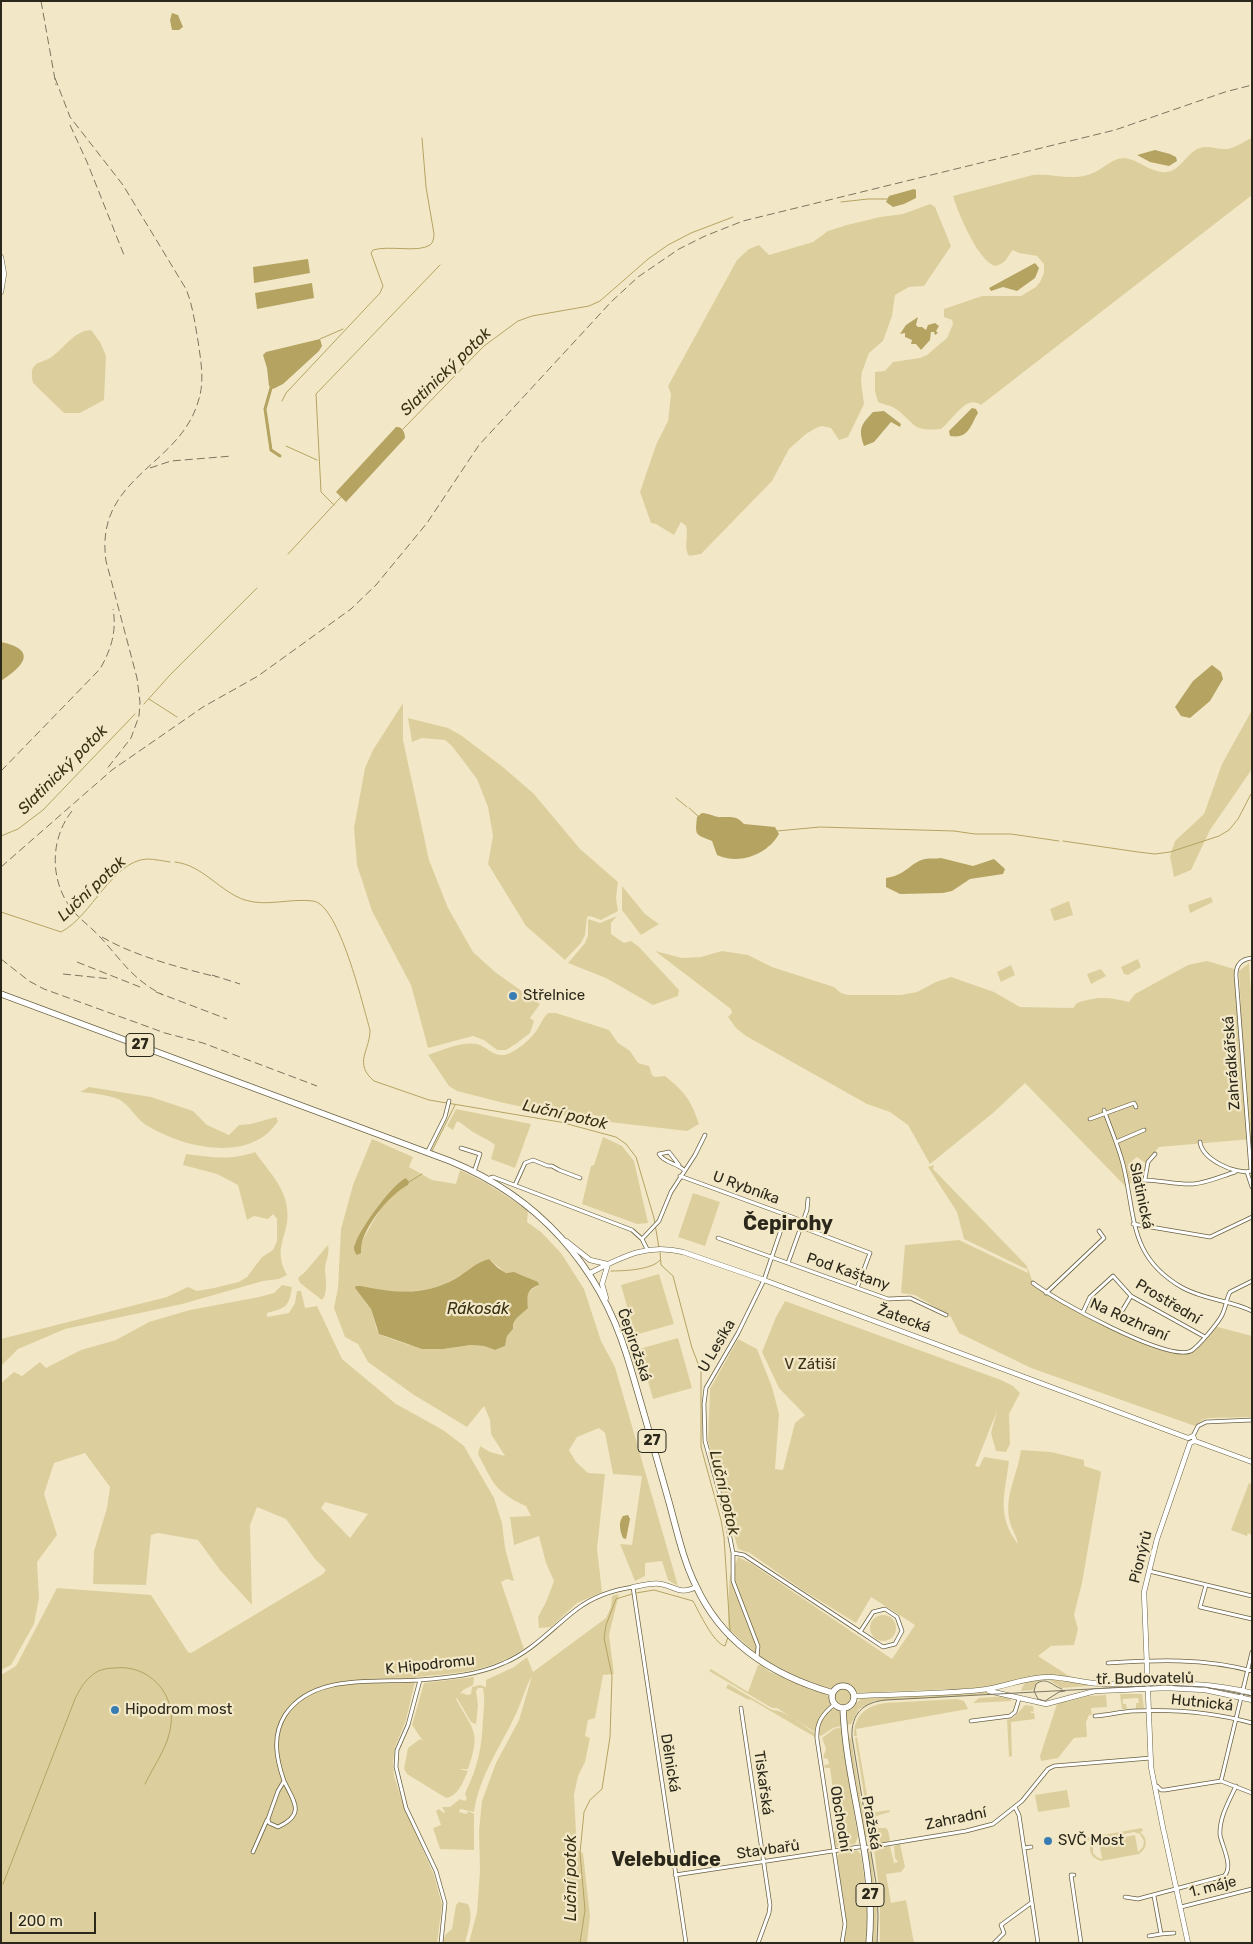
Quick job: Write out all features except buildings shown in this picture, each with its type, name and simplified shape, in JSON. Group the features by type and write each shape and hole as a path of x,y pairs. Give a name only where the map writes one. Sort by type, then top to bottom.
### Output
{"main road":[{"name":"Čepirožská","path":"1,994 427,1153 474,1172 523,1203 557,1233 590,1273 611,1312 625,1348 681,1545 696,1587 711,1613 723,1628 756,1659 796,1680 833,1693"},
{"path":"845,1685 851,1688 855,1696 852,1705 843,1708 834,1704 832,1699 833,1693 839,1686 845,1685"},
{"name":"Pražská","path":"843,1708 848,1760 870,1894 869,1943"}],"street":[{"path":"1,257 4,274 1,292"},
{"name":"Zahrádkářská","path":"1252,958 1246,958 1238,965 1236,975 1252,1187"},
{"path":"1090,1119 1133,1100 1136,1107"},
{"path":"427,1153 445,1116 449,1101"},
{"name":"Slatinická","path":"1104,1112 1123,1165 1133,1224 1146,1254 1167,1277 1192,1292 1226,1301 1252,1312"},
{"path":"1116,1142 1144,1130"},
{"path":"642,1239 659,1221 671,1192 695,1155 705,1135"},
{"path":"1200,1142 1205,1154 1235,1172"},
{"path":"461,1148 480,1154 474,1172"},
{"path":"679,1165 662,1159 659,1154 669,1152 684,1170"},
{"path":"1145,1179 1148,1162 1155,1154"},
{"path":"515,1185 525,1163 533,1160 580,1178"},
{"path":"1138,1180 1196,1184 1235,1172 1250,1171"},
{"name":"U Rybníka","path":"680,1176 803,1221"},
{"path":"487,1179 493,1177 632,1230 642,1239 647,1249"},
{"path":"788,1263 801,1228 808,1199"},
{"name":"U Lesíka","path":"756,1659 758,1646 733,1581 733,1554 725,1513 705,1442 705,1396 706,1388 734,1340 764,1280 786,1215"},
{"path":"1133,1224 1210,1237 1252,1217"},
{"path":"801,1228 870,1252 857,1288"},
{"path":"1046,1293 1106,1240 1099,1231"},
{"path":"557,1233 585,1257 595,1262 608,1264 602,1284 611,1312"},
{"name":"Pod Kaštany","path":"718,1238 888,1299 910,1298 946,1315"},
{"name":"Žatecká","path":"590,1273 633,1252 647,1249 683,1252 764,1280 1252,1462"},
{"name":"Prostřední","path":"1083,1312 1090,1297 1112,1274 1131,1296 1205,1337"},
{"path":"1226,1301 1230,1292 1252,1281"},
{"name":"Na Rozhraní","path":"1033,1283 1046,1293 1125,1334 1175,1352 1189,1352 1196,1348 1222,1316 1226,1301"},
{"path":"1122,1311 1131,1296"},
{"path":"1192,1440 1198,1426 1206,1422 1252,1420"},
{"name":"Pionýrů","path":"1151,1758 1144,1592 1157,1539 1192,1440"},
{"path":"733,1554 744,1555 860,1632 883,1647 895,1644 902,1631 897,1617 885,1609 873,1612 860,1632"},
{"path":"1149,1571 1252,1596"},
{"path":"633,1587 659,1583 680,1591 696,1587"},
{"path":"1206,1585 1200,1607 1252,1619"},
{"name":"K Hipodromu","path":"268,1819 269,1823 278,1827 289,1822 296,1812 296,1807 280,1769 276,1734 279,1725 292,1706 301,1698 330,1685 420,1680 463,1675 504,1663 537,1643 578,1608 591,1600 609,1592 633,1587"},
{"name":"Dělnická","path":"633,1587 686,1943"},
{"path":"1221,1781 1240,1697 1250,1670 1252,1652"},
{"path":"1108,1663 1184,1660 1214,1663 1250,1670"},
{"name":"tř. Budovatelů","path":"980,1690 1046,1677 1103,1684 1147,1682 1207,1685 1252,1693"},
{"path":"420,1680 408,1725 397,1750 396,1767 406,1808 436,1871 445,1903 441,1943"},
{"name":"tř. Budovatelů","path":"855,1696 980,1690 994,1691 1019,1699 1046,1704 1095,1691 1193,1689 1252,1700"},
{"path":"971,1721 1010,1716 1015,1710 1019,1699"},
{"name":"Obchodní","path":"834,1704 821,1718 816,1734 845,1924 842,1943"},
{"name":"Tiskařská","path":"740,1708 770,1904 769,1913 758,1943"},
{"name":"Hutnická","path":"1095,1716 1122,1712 1188,1711 1235,1718 1252,1723"},
{"path":"1151,1758 1157,1794"},
{"path":"1151,1758 1164,1833 1188,1943"},
{"name":"Zahradní","path":"834,1852 973,1830 993,1824 1015,1807 1048,1769 1054,1766 1151,1758"},
{"path":"253,1852 284,1780"},
{"path":"1157,1794 1165,1790 1221,1781 1252,1793"},
{"path":"1157,1786 1161,1790 1165,1790"},
{"path":"1125,1897 1138,1899 1154,1896 1176,1888 1224,1876 1228,1867 1222,1844 1220,1825 1236,1786"},
{"path":"1015,1807 1024,1848 1038,1943"},
{"path":"1024,1848 1031,1847"},
{"name":"Stavbařů","path":"676,1875 834,1852"},
{"path":"1074,1875 1071,1875 1078,1912 1081,1943"},
{"name":"1. máje","path":"1181,1907 1252,1889"},
{"path":"1154,1896 1160,1934"},
{"path":"994,1943 1004,1933 1000,1926 1031,1903"},
{"path":"1148,1936 1174,1933"}],"green space":[{"path":"1252,138 1252,195 981,405 970,403 965,405 941,429 932,430 915,426 894,408 878,402 875,391 875,372 885,371 893,362 920,358 927,355 947,338 953,324 952,320 944,317 944,309 982,296 1021,296 1036,287 1044,273 1044,264 1037,256 1013,250 1002,263 995,266 989,262 969,236 953,196 1033,175 1085,176 1120,158 1135,161 1156,171 1167,172 1176,168 1197,149 1205,147 1230,148"},
{"path":"930,204 935,207 951,246 924,286 909,287 895,295 892,316 883,341 869,353 862,372 861,381 864,404 848,437 839,440 831,428 822,426 806,434 789,449 772,481 701,554 689,556 686,549 686,526 681,522 674,535 651,523 640,492 656,445 668,421 671,394 668,386 737,260 749,249 759,245 769,255 813,242 828,231 880,217 903,214"},
{"path":"91,330 100,342 106,356 104,400 80,413 64,413 33,383 32,370 36,364 48,359 74,337"},
{"path":"403,703 403,740 429,860 448,908 473,952 495,972 540,1004 530,1018 534,1021 530,1033 506,1050 497,1050 484,1040 473,1036 428,1048 411,985 372,911 357,865 354,828 365,768 373,750"},
{"path":"1252,710 1252,769 1210,830 1191,870 1174,877 1170,856 1175,841 1204,814 1222,764"},
{"path":"408,718 448,728 462,736 504,768 534,794 580,849 618,882 616,898 618,911 601,920 590,916 587,917 585,935 581,943 565,960 526,926 488,864 493,836 488,807 477,779 452,746 445,740 422,738 412,742"},
{"path":"622,886 645,914 659,924 641,935 622,910"},
{"path":"1211,897 1213,902 1190,913 1188,905"},
{"path":"1069,901 1073,915 1054,921 1050,909"},
{"path":"617,916 611,923 611,934 624,943 631,941 639,947 679,990 678,996 653,1005 606,978 568,963 585,943 588,936 588,919 600,923"},
{"path":"655,951 682,958 701,957 722,951 748,955 772,967 834,987 841,993 848,995 901,995 917,992 951,977 994,992 1020,1007 1073,1008 1077,1003 1103,998 1129,1002 1135,994 1188,965 1207,961 1234,969 1237,1010 1241,1010 1239,971 1249,963 1252,1005 1252,1139 1159,1147 1145,1163 1137,1157 1132,1161 1139,1177 1126,1187 1025,1083 993,1113 930,1164 908,1125 890,1112 867,1104 746,1036 736,1028 728,1017 732,1013 731,1009"},
{"path":"1138,959 1141,967 1128,975 1124,974 1121,967"},
{"path":"1011,965 1015,975 1001,982 997,972"},
{"path":"1101,969 1106,976 1091,984 1087,974"},
{"path":"548,1013 556,1013 609,1030 618,1043 630,1051 638,1063 649,1066 652,1075 655,1077 665,1076 678,1087 690,1102 699,1124 687,1131 609,1122 604,1117 593,1115 576,1118 504,1103 457,1091 449,1086 428,1055 452,1046 471,1043 482,1046 497,1054 502,1055 512,1052 531,1038"},
{"path":"89,1087 151,1097 193,1111 207,1125 229,1135 239,1125 251,1124 276,1117 278,1121 266,1134 251,1143 234,1147 216,1148 197,1145 178,1140 146,1125 126,1104 118,1099 80,1092"},
{"path":"456,1109 531,1124 515,1168 491,1159 495,1145 461,1123 457,1121 453,1130 447,1126"},
{"path":"603,1137 622,1146 634,1161 648,1223 637,1224 582,1204 591,1166 594,1165"},
{"path":"372,1139 413,1157 409,1167 432,1180 456,1184 460,1170 486,1183 528,1210 527,1222 541,1232 561,1253 584,1289 601,1341 615,1367 678,1586 668,1580 662,1561 645,1563 645,1576 635,1581 620,1544 632,1545 642,1476 613,1474 605,1433 599,1428 577,1437 569,1450 576,1462 588,1473 605,1474 597,1549 602,1592 577,1603 551,1627 539,1628 538,1617 554,1581 546,1563 539,1536 514,1545 510,1517 531,1516 526,1506 508,1496 496,1486 478,1454 480,1446 490,1452 505,1456 491,1434 490,1420 484,1406 467,1427 414,1395 368,1362 358,1344 345,1337 334,1308 338,1288 341,1229 353,1185","holes":["406,1178 408,1185 398,1191 383,1206 355,1253 355,1243 366,1225","489,1259 506,1273 519,1274 539,1285 528,1294 526,1298 528,1305 513,1325 513,1329 507,1336 505,1346 495,1350 484,1346 471,1345 443,1349 409,1345 383,1336 377,1330 371,1309 355,1288 402,1291 425,1290 448,1283 478,1263"]},
{"path":"255,1152 275,1178 286,1200 287,1217 281,1256 287,1275 279,1279 263,1281 182,1304 65,1329 18,1349 1,1366 1,1339 167,1297 188,1287 197,1291 239,1282 247,1277 262,1257 273,1250 277,1241 277,1219 273,1214 268,1219 254,1216 247,1220 238,1185 217,1174 183,1165 186,1154 237,1157"},
{"path":"934,1165 933,1169 1027,1266 1033,1283 1046,1293 1125,1334 1175,1352 1188,1352 1197,1346 1214,1326 1252,1336 1252,1417 1208,1418 1195,1426 1031,1368 959,1333 951,1317 915,1295 901,1293 905,1245 959,1240 1028,1273 1027,1267 1026,1269 964,1239 957,1212 928,1167"},
{"path":"693,1193 720,1202 705,1246 678,1237"},
{"path":"328,1245 325,1268 326,1289 322,1300 300,1283 298,1278"},
{"path":"659,1274 674,1324 635,1335 621,1285"},
{"path":"282,1285 292,1287 290,1299 286,1306 267,1313 267,1317 289,1313 295,1303 297,1291 301,1291 305,1308 317,1306 342,1359 396,1404 443,1430 464,1446 494,1498 502,1523 505,1548 514,1581 507,1579 501,1582 524,1649 498,1663 485,1667 416,1677 406,1720 395,1747 393,1761 394,1776 403,1804 434,1875 442,1905 437,1943 1,1943 1,1675 16,1666 57,1588 151,1595 188,1652 191,1653 323,1574 326,1570 315,1559 286,1519 257,1507 250,1525 252,1605 220,1570 198,1540 158,1533 151,1535 146,1585 93,1584 94,1551 107,1508 110,1487 85,1453 54,1463 44,1494 57,1535 37,1562 39,1598 34,1624 11,1665 1,1670 1,1383 14,1372 22,1376 40,1362 46,1368 81,1350 116,1340 149,1322 190,1310 274,1293","holes":["325,1502 368,1514 350,1538 321,1508"]},
{"name":"V Zátiší","path":"785,1301 1001,1380 1013,1386 1020,1393 1009,1414 1010,1444 1006,1452 996,1451 991,1433 997,1411 975,1466 979,1467 984,1457 1009,1461 1004,1494 1004,1514 1011,1533 1018,1544 1008,1509 1010,1492 1021,1450 1051,1452 1084,1460 1084,1466 1100,1471 1082,1583 1074,1615 1078,1629 1074,1645 1051,1646 1038,1656 1069,1676 1082,1680 1060,1676 980,1688 858,1693 845,1684 832,1688 820,1687 782,1672 778,1667 764,1661 729,1629 730,1576 738,1557 752,1564 892,1659 915,1625 871,1597 856,1623 801,1589 750,1553 738,1549 708,1441 710,1389 738,1339 757,1349 772,1387 779,1414 775,1469 783,1470 795,1423 805,1415 779,1388 762,1352 776,1317"},
{"path":"678,1338 692,1388 653,1399 639,1349"},
{"path":"1249,1483 1252,1484 1252,1535 1248,1533 1247,1536 1231,1530"},
{"path":"619,1594 609,1635 614,1674 603,1675 595,1718 588,1720 585,1736 590,1738 585,1762 578,1776 574,1795 577,1850 583,1853 590,1916 587,1943 469,1943 477,1912 480,1871 479,1831 482,1801 496,1763 519,1720 532,1676 485,1775 474,1812 460,1809 459,1812 467,1814 468,1811 474,1814 474,1850 440,1849 433,1828 441,1825 436,1811 439,1809 444,1813 442,1807 450,1807 460,1799 465,1801 467,1798 465,1795 466,1791 474,1773 480,1747 484,1708 483,1688 478,1688 476,1691 478,1705 476,1724 471,1722 456,1699 474,1732 475,1739 468,1769 459,1769 468,1771 457,1791 446,1798 407,1774 404,1769 408,1748 420,1739 423,1741 412,1725 424,1683 474,1677 473,1685 463,1690 459,1695 462,1693 468,1695 471,1694 472,1687 480,1685 486,1687 486,1680 514,1667 527,1657 533,1672 606,1618 611,1607 612,1596"},
{"path":"883,1615 892,1619 896,1628 892,1637 883,1641 874,1637 870,1628 874,1619"},
{"path":"758,1665 761,1665 770,1672 829,1696 831,1704 820,1717 815,1732 777,1708 772,1708 709,1671 711,1669 748,1692"},
{"path":"1041,1678 1088,1684 1088,1686 1061,1688 1049,1680 1043,1679 1036,1683 1033,1690 1021,1691 1023,1685 1027,1682"},
{"path":"728,1684 772,1710 794,1719 815,1733 815,1737 750,1699 726,1688"},
{"path":"844,1688 850,1691 853,1697 850,1703 844,1706 838,1703 835,1697 838,1691"},
{"path":"988,1692 998,1694 874,1701 859,1709 851,1724 846,1725 847,1711 862,1698"},
{"path":"1120,1694 1142,1694 1144,1708 1136,1709 1136,1703 1139,1703 1138,1698 1123,1699 1123,1704 1126,1704 1127,1709 1122,1709"},
{"path":"1106,1695 1107,1707 1091,1708 1092,1715 1089,1715 1086,1722 1087,1737 1074,1738 1058,1758 1041,1761 1040,1756 1057,1704 1076,1697 1066,1702 1088,1696"},
{"path":"1007,1696 1012,1701 973,1703 979,1698"},
{"path":"957,1699 964,1701 968,1709 856,1729 857,1736 854,1736 856,1723 862,1713 866,1709 878,1704"},
{"path":"1025,1705 1033,1706 1034,1712 1031,1711 1031,1713 1034,1713 1035,1719 1011,1722 1012,1756 1009,1757 1007,1720 1014,1717"},
{"path":"836,1708 841,1713 841,1726 833,1728 821,1736 818,1734 821,1722 829,1712"},
{"path":"842,1727 842,1740 858,1837 855,1844 836,1847 833,1835 838,1826 830,1768 825,1768 824,1765 829,1764 828,1759 823,1758 826,1749 822,1738 834,1729"},
{"path":"857,1737 870,1813 889,1810 890,1812 876,1816 876,1820 881,1821 876,1822 878,1828 886,1828 888,1830 890,1840 888,1842 872,1844 855,1738"},
{"path":"851,1738 867,1837 864,1838 847,1739"},
{"path":"1067,1790 1070,1807 1038,1812 1035,1795"},
{"path":"1142,1828 1143,1831 1140,1832 1143,1834 1146,1843 1144,1849 1139,1854 1101,1861 1094,1858 1091,1853 1090,1847 1093,1840 1086,1841 1086,1838","holes":["1134,1832 1140,1834 1144,1841 1143,1847 1138,1852 1135,1835 1099,1842 1102,1859 1093,1853 1093,1845 1100,1839"]},
{"path":"900,1844 905,1867 901,1872 886,1874 891,1903 906,1900 914,1943 880,1943 880,1897 874,1849 890,1846 894,1863 898,1862 895,1858 894,1846"},
{"path":"870,1849 877,1904 876,1943 872,1943 872,1895 866,1852"},
{"path":"858,1851 861,1855 867,1899 867,1943 844,1943 847,1925 837,1856 841,1852"},
{"path":"459,1902 468,1904 470,1909 470,1923 465,1943 443,1943 445,1935 452,1929 456,1905"}],"water":[{"path":"172,13 178,15 183,27 179,30 172,30 170,20"},
{"path":"1155,150 1176,157 1177,161 1169,166 1150,162 1137,155"},
{"path":"916,190 916,198 904,204 893,207 886,202 889,196"},
{"path":"308,259 310,273 254,283 253,267"},
{"path":"1035,263 1039,268 1035,278 1017,291 1003,287 991,291 989,288"},
{"path":"312,283 314,298 257,309 255,293"},
{"path":"918,317 916,325 918,327 926,330 928,325 935,323 939,326 936,331 938,333 935,335 934,332 931,332 930,340 921,350 916,344 911,344 912,340 905,337 905,333 900,334 906,325"},
{"path":"320,339 322,346 319,351 283,384 273,389 269,386 263,355 266,352"},
{"path":"972,408 976,409 978,413 968,431 961,436 950,436 949,431"},
{"path":"884,411 901,424 900,427 891,422 874,442 864,446 861,435 863,424 873,412"},
{"path":"396,427 400,427 403,430 405,438 346,502 336,492"},
{"path":"1,642 20,649 23,659 16,670 1,681"},
{"path":"1212,665 1221,672 1223,679 1210,701 1190,718 1181,716 1175,707 1193,681"},
{"path":"702,813 717,817 734,818 744,824 775,827 779,834 760,853 743,858 725,858 717,855 712,841 697,834 697,817"},
{"path":"941,858 973,866 994,859 1005,869 1003,874 970,879 952,891 943,893 900,894 886,887 886,878 903,872 920,861"},
{"path":"406,1178 409,1182 408,1185 394,1195 374,1218 365,1234 361,1253 357,1255 354,1247 363,1228 385,1198"},
{"name":"Rákosák","path":"489,1259 506,1273 514,1272 538,1282 539,1285 530,1291 528,1308 514,1322 513,1329 507,1336 505,1346 495,1350 484,1346 471,1345 443,1349 422,1349 379,1334 371,1309 355,1288 356,1286 361,1286 409,1292 421,1291 455,1279 484,1260"},
{"path":"628,1515 630,1519 626,1539 623,1538 620,1524 621,1518"}],"waterway":[{"path":"282,401 286,393 380,293 383,286 371,253 373,250 387,248 411,249 425,247 432,243 434,234 426,187 422,138"},
{"name":"Slatinický potok","path":"841,202 888,199"},
{"name":"Slatinický potok","path":"403,429 484,346 518,321 532,316 589,306 600,301 648,259 668,245 691,233 733,217"},
{"path":"334,505 321,492 316,394 440,265"},
{"path":"320,339 343,329"},
{"path":"271,388 265,409 271,450 280,456"},
{"path":"286,446 317,460"},
{"name":"Slatinický potok","path":"288,554 341,497"},
{"name":"Slatinický potok","path":"144,704 170,675 257,588"},
{"path":"149,699 177,717"},
{"name":"Slatinický potok","path":"1,836 18,829 43,810 135,714"},
{"path":"1063,841 1155,854 1170,852 1219,836 1229,830 1238,819 1251,794"},
{"path":"676,798 687,807"},
{"path":"689,808 698,816"},
{"path":"777,831 820,827 954,831 975,834 1011,834 1059,841"},
{"name":"Luční potok","path":"1,912 61,932 83,914 123,869 135,862 147,859 170,862"},
{"name":"Luční potok","path":"175,862 194,868 227,891 245,900 262,903 304,900 313,901 323,906 341,937 356,979 370,1030 364,1057 365,1068 368,1075 374,1081 429,1100 560,1122 616,1137 626,1144 636,1157 654,1218 659,1248"},
{"path":"432,1151 455,1105"},
{"path":"409,1182 422,1174"},
{"name":"Luční potok","path":"660,1252 661,1265 673,1276 692,1348 701,1371 701,1447 724,1537 730,1631"},
{"path":"611,1271 644,1268 660,1260"},
{"name":"Luční potok","path":"636,1593 654,1590 693,1601 716,1640 725,1646 728,1637"},
{"name":"Luční potok","path":"580,1943 585,1910 580,1853 584,1812 590,1800 602,1789 610,1737 612,1676 604,1638 606,1625 616,1599 632,1594"},
{"path":"3,1884 75,1699 85,1682 99,1671 115,1668 127,1668 138,1671 156,1682 168,1701 171,1712 170,1732 164,1748 145,1784"}],"tram line":[{"path":"1062,1689 1043,1681 1036,1684 1034,1691 1038,1699 1045,1701 1059,1692 1065,1691"},
{"path":"877,1943 877,1889 852,1737 856,1716 871,1703 886,1700 1165,1685 1205,1687 1252,1696"}],"railway":[{"path":"41,1 56,85"},
{"path":"55,78 70,117 123,185 186,289 194,315 202,372 198,402 188,424 174,442 125,491 113,510 106,533 106,561 137,678 140,702 139,716 131,738 106,770"},
{"path":"1,867 112,770 203,707 258,676 351,609 376,585 427,523 479,445 611,302 638,277 679,249 743,221 1115,130 1225,92 1252,85"},
{"path":"70,125 87,162 124,255"},
{"path":"150,468 171,461 232,456"},
{"path":"1,771 100,669 114,633 113,609"},
{"path":"72,811 64,822 56,848 57,875 65,900 73,911 98,934 129,970 143,983 163,995"},
{"path":"102,937 143,956 217,977"},
{"path":"1,959 29,981 44,989 165,1033 203,1043 317,1086"},
{"path":"77,962 140,987"},
{"path":"63,974 111,979"},
{"path":"212,975 240,984"},
{"path":"156,992 227,1019"}],"place":[{"name":"Střelnice","path":"513,996"},
{"name":"Hipodrom most","path":"115,1710"},
{"name":"SVČ Most","path":"1048,1841"}],"district":[{"name":"Čepirohy","path":"788,1224"},
{"name":"Velebudice","path":"666,1860"}]}
